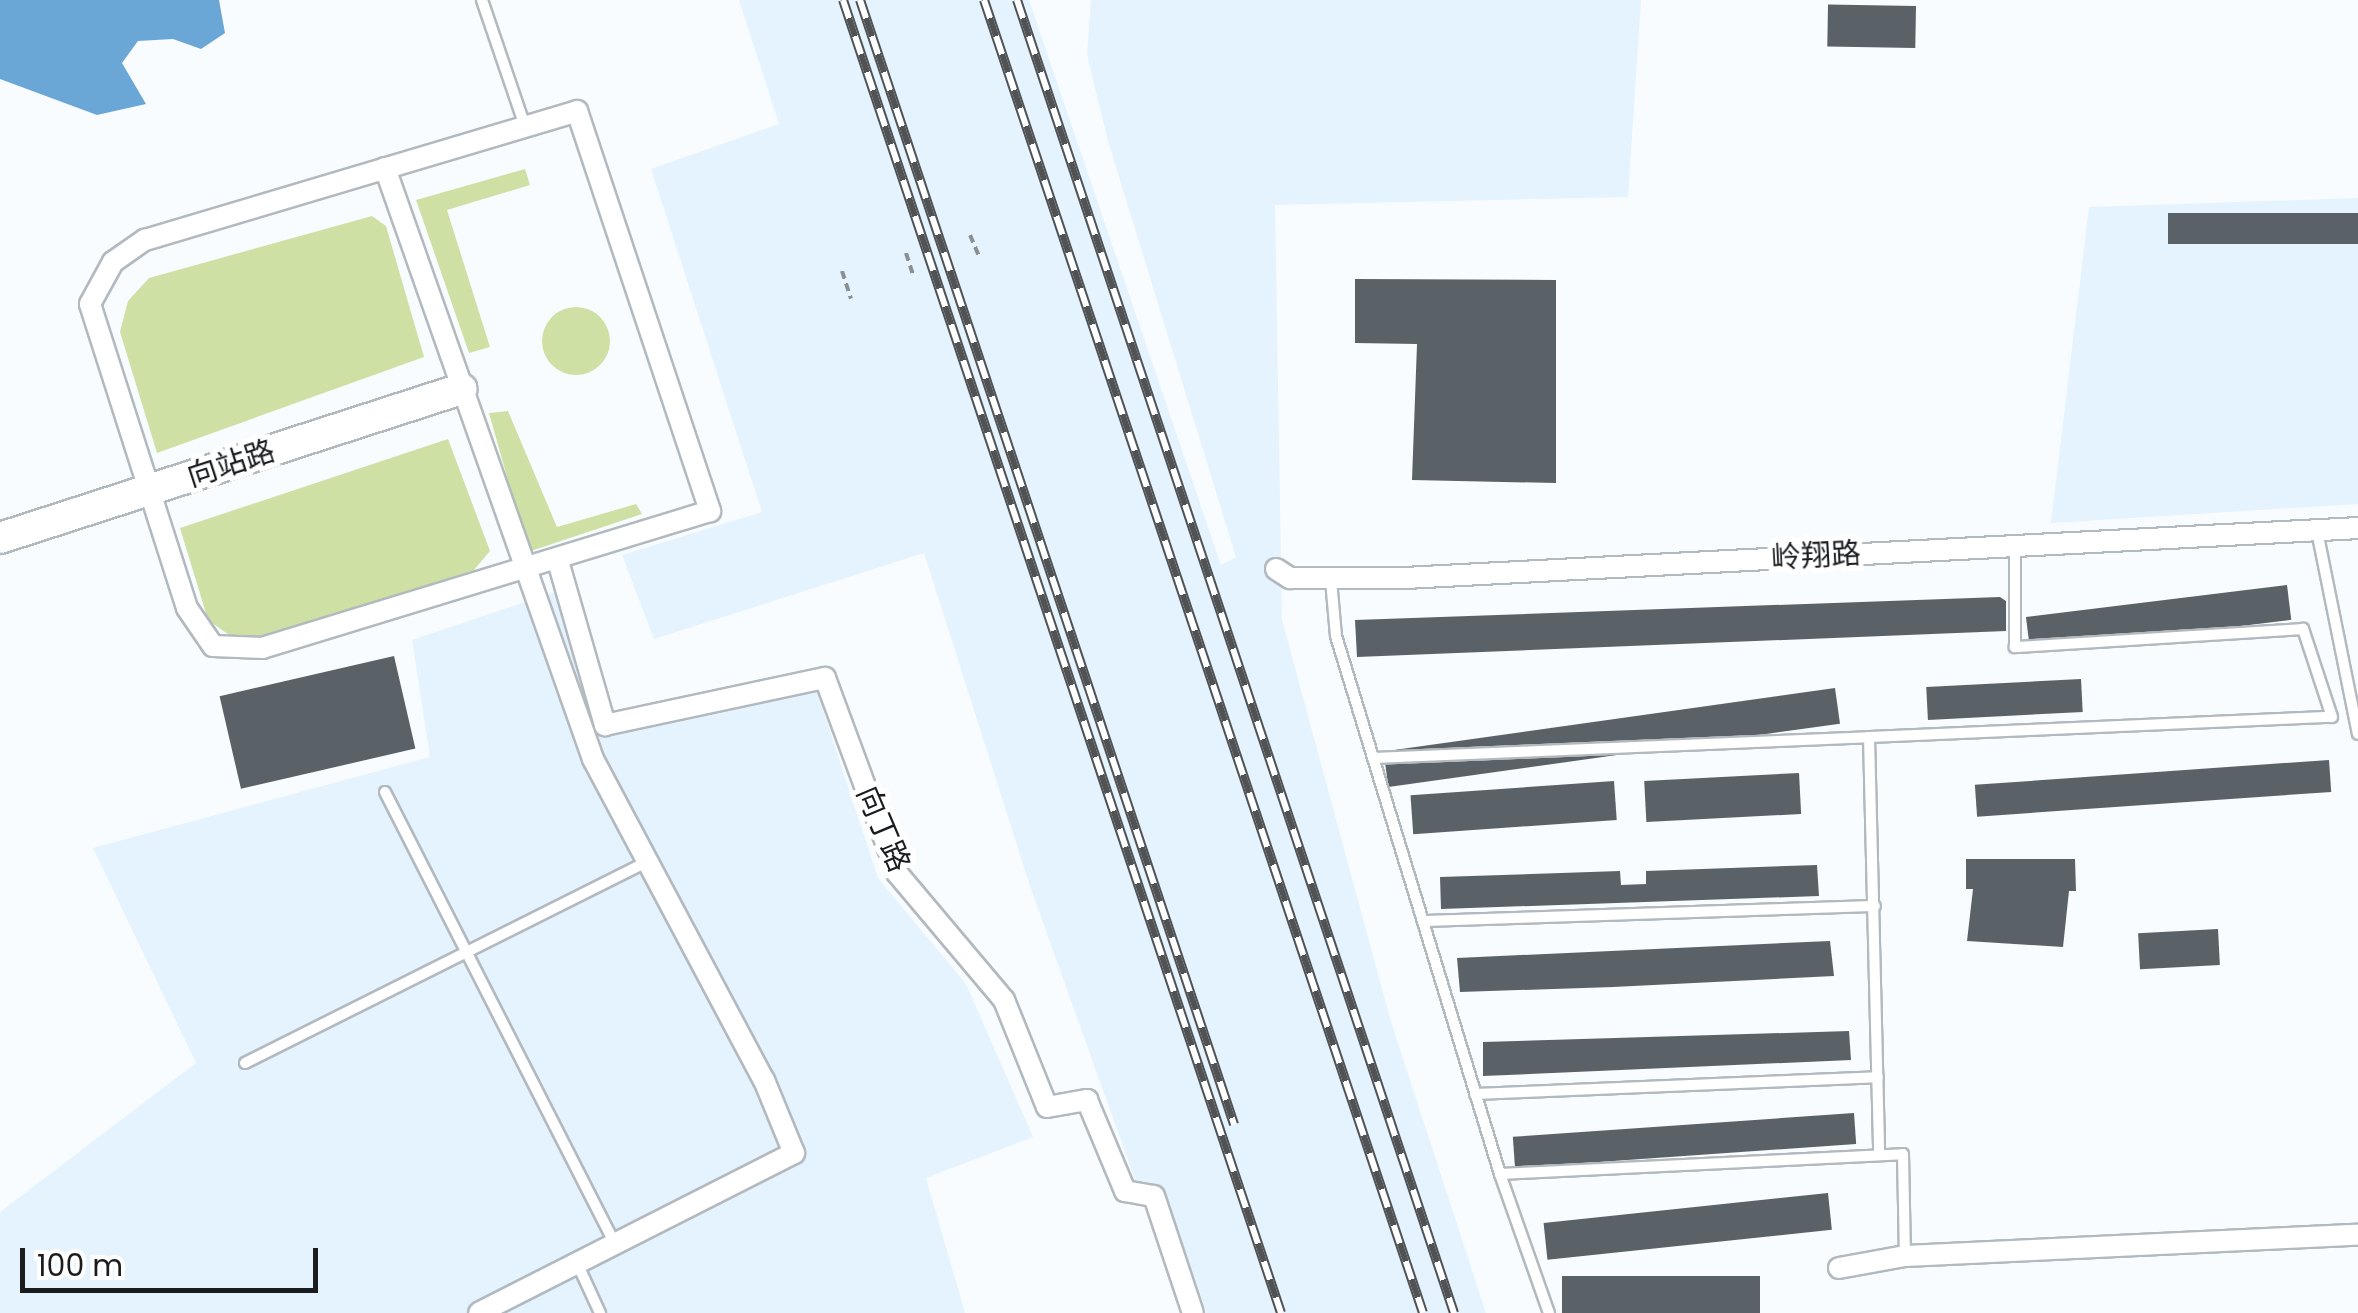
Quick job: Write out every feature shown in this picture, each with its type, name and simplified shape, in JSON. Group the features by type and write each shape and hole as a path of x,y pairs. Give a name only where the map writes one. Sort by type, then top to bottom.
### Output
{"street":[{"path":"577,111 710,512 526,572 263,648 213,646 187,608 90,304 113,262 145,240 525,126 577,111"},
{"path":"385,168 594,759 764,1080 794,1153 478,1313"},
{"name":"向站路","path":"0,538 462,389"},
{"name":"岭翔路","path":"1276,569 1290,578 1331,580 2358,528"},
{"name":"向丁路","path":"558,561 605,724 825,678 896,873 1004,1000 1047,1107 1087,1100 1125,1191 1154,1196 1193,1313"},
{"path":"1839,1268 1905,1256 2358,1236"}],"lane":[{"path":"482,0 525,126"},
{"path":"2318,530 2358,734"},
{"path":"1373,758 2332,716 2303,629 2015,647 2015,546"},
{"path":"1331,580 1336,636 1500,1174 1550,1313"},
{"path":"1869,737 1879,1156"},
{"path":"385,792 615,1244"},
{"path":"246,1063 648,862"},
{"path":"1423,921 1874,906"},
{"path":"1475,1094 1878,1077"},
{"path":"1500,1174 1903,1154 1905,1256"},
{"path":"578,1263 600,1313"}],"path":[{"path":"970,236 979,256"},
{"path":"906,252 914,277"},
{"path":"842,272 850,299"}],"shaded area":[{"path":"739,0 1029,0 1221,565 1236,557 1108,141 1087,55 1091,0 1641,0 1628,197 1275,205 1282,620 1391,1022 1486,1313 1207,1313 1165,1192 1142,1199 1030,886 924,553 654,639 622,555 762,512 651,169 779,124"},
{"path":"2358,198 2358,504 2051,523 2089,207"},
{"path":"555,592 601,735 817,692 878,878 966,984 1033,1137 926,1178 965,1313 0,1313 0,1212 196,1063 93,848 430,757 412,640"}],"green space":[{"path":"525,169 530,185 447,210 490,347 469,353 416,200"},
{"path":"372,216 386,226 424,357 157,453 120,332 128,301 149,278"},
{"path":"576,307 600,317 610,341 600,365 576,375 552,365 542,341 552,317"},
{"path":"508,411 557,527 636,504 642,514 528,552 489,413"},
{"path":"448,439 490,551 474,570 258,643 232,637 208,620 180,528"}],"water":[{"path":"0,0 219,0 225,33 201,49 173,39 138,41 122,63 146,104 97,115 0,79"}],"building":[{"path":"1828,4 1916,6 1915,48 1827,46"},
{"path":"2168,213 2358,213 2358,244 2168,244"},
{"path":"1355,279 1556,280 1556,483 1412,480 1417,344 1355,343"},
{"path":"2287,585 2291,620 2030,652 2026,617"},
{"path":"2000,597 2006,601 2006,631 1357,657 1355,620"},
{"path":"394,656 415,749 241,789 220,696"},
{"path":"2081,679 2083,712 1928,720 1926,687"},
{"path":"1835,688 1840,724 1388,787 1383,751"},
{"path":"2329,760 2331,792 1977,817 1975,785"},
{"path":"1799,773 1801,814 1646,822 1644,781"},
{"path":"1614,781 1617,820 1413,834 1410,795"},
{"path":"1966,859 2075,859 2076,891 2069,891 2063,947 1967,941 1973,889 1966,889"},
{"path":"1817,865 1819,896 1441,909 1440,877 1620,871 1621,885 1646,884 1646,871"},
{"path":"2218,929 2220,965 2140,969 2138,933"},
{"path":"1830,941 1834,976 1460,992 1457,958"},
{"path":"1849,1031 1851,1060 1483,1076 1483,1042"},
{"path":"1854,1113 1856,1144 1515,1168 1513,1137"},
{"path":"1828,1193 1832,1230 1547,1260 1544,1223"},
{"path":"1562,1276 1760,1276 1760,1313 1562,1313"}],"railway":[{"path":"843,0 1281,1313"},
{"path":"860,0 1234,1124"},
{"path":"984,0 1423,1313"},
{"path":"1017,0 1454,1313"}]}
